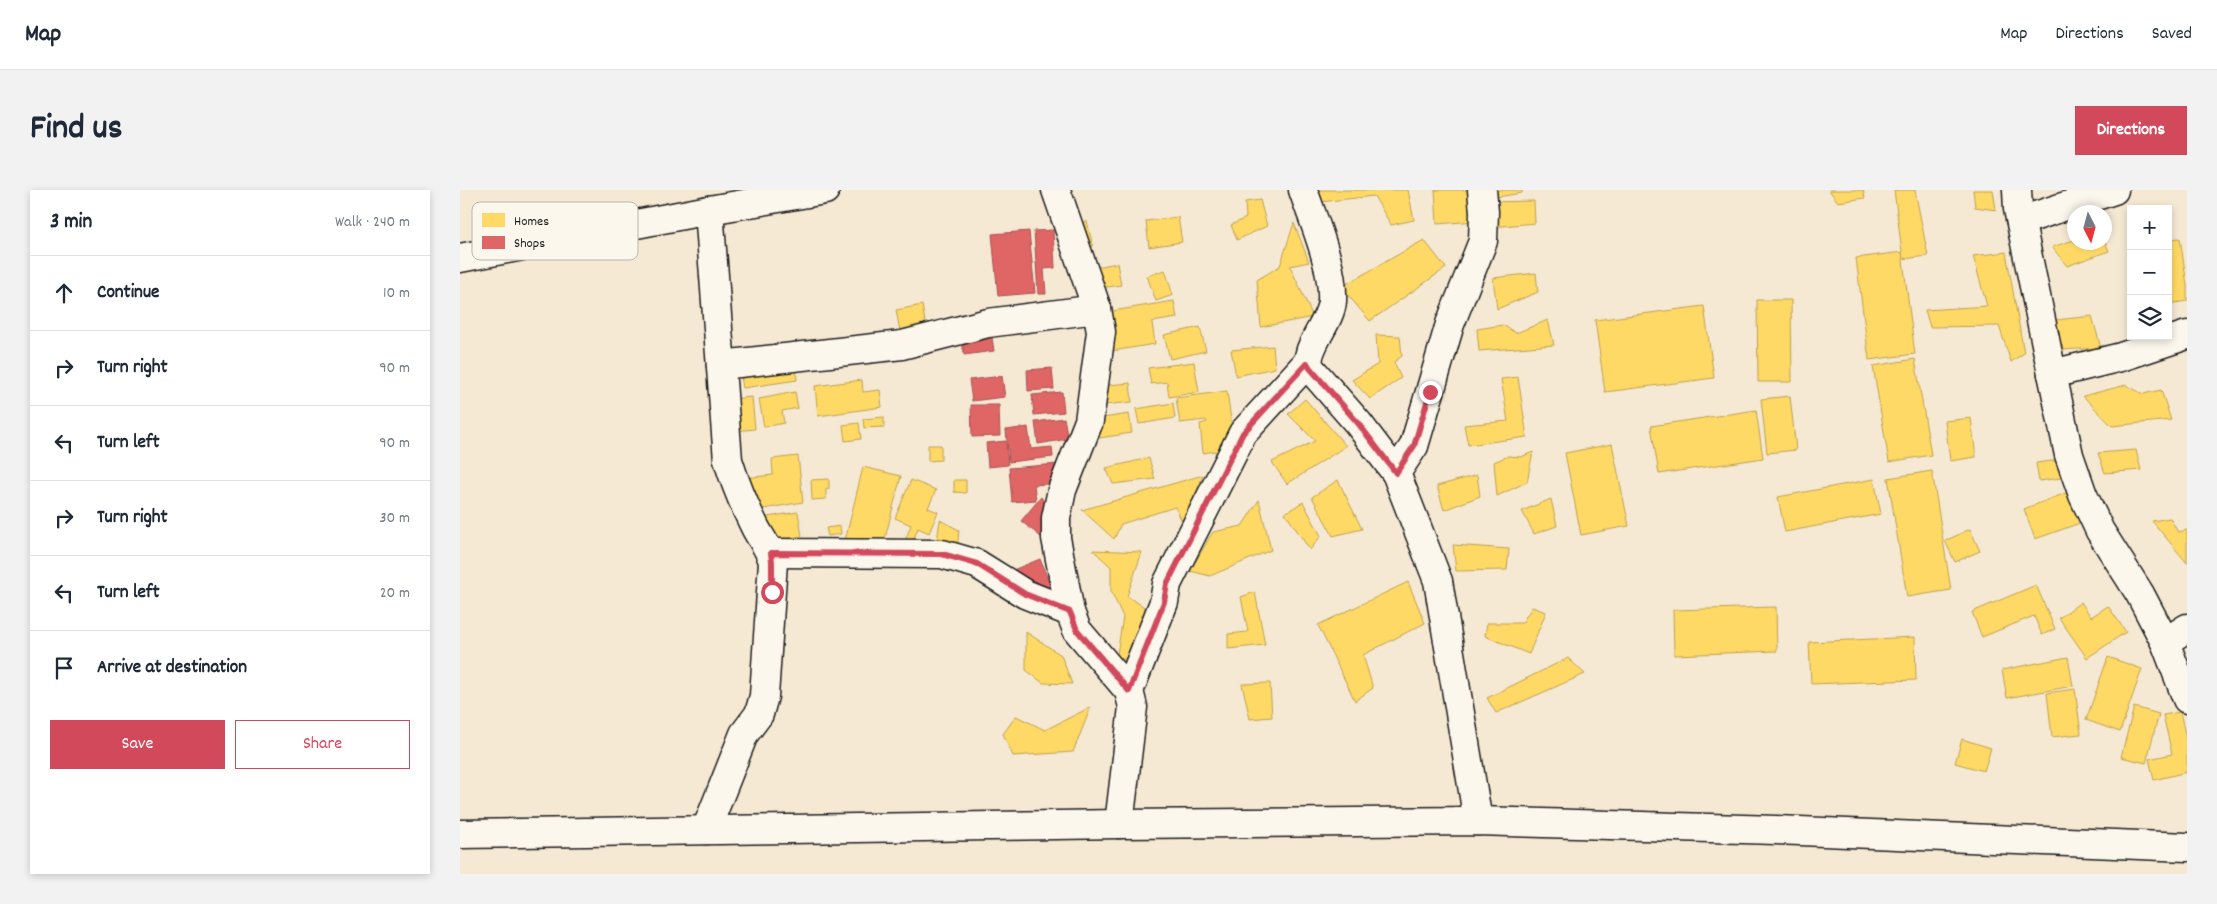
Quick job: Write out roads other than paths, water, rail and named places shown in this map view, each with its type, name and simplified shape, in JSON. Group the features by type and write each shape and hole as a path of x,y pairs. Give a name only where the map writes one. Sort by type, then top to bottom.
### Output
{"street":[{"path":"638,216 703,200 825,190"},
{"path":"1056,190 1096,309 1101,332 1100,353 1089,421 1062,490 1056,518 1056,538 1070,612 1077,630 1129,691 1133,706 1119,824"},
{"path":"1129,691 1164,602 1167,584 1243,433 1307,363 1309,354 1330,313 1332,300 1327,262 1304,190"},
{"path":"1396,473 1414,446 1450,324 1483,241 1484,212 1482,190"},
{"path":"2017,190 2021,221 2069,455 2083,495 2100,531 2140,594 2164,642 2187,699"},
{"path":"2021,221 2114,190"},
{"path":"703,200 721,365 728,460 748,513 762,542 771,553 772,562 772,592 764,696 759,714 744,734 706,830"},
{"path":"721,365 902,345 988,323 1096,309"},
{"path":"2052,374 2121,357 2187,335"},
{"path":"1307,363 1358,423 1396,473 1438,581 1478,821"},
{"path":"771,553 942,554 977,564 1025,594 1070,612"},
{"path":"2164,642 2187,628"},
{"path":"460,834 1119,824 1478,821 1776,830 2187,846"}]}
